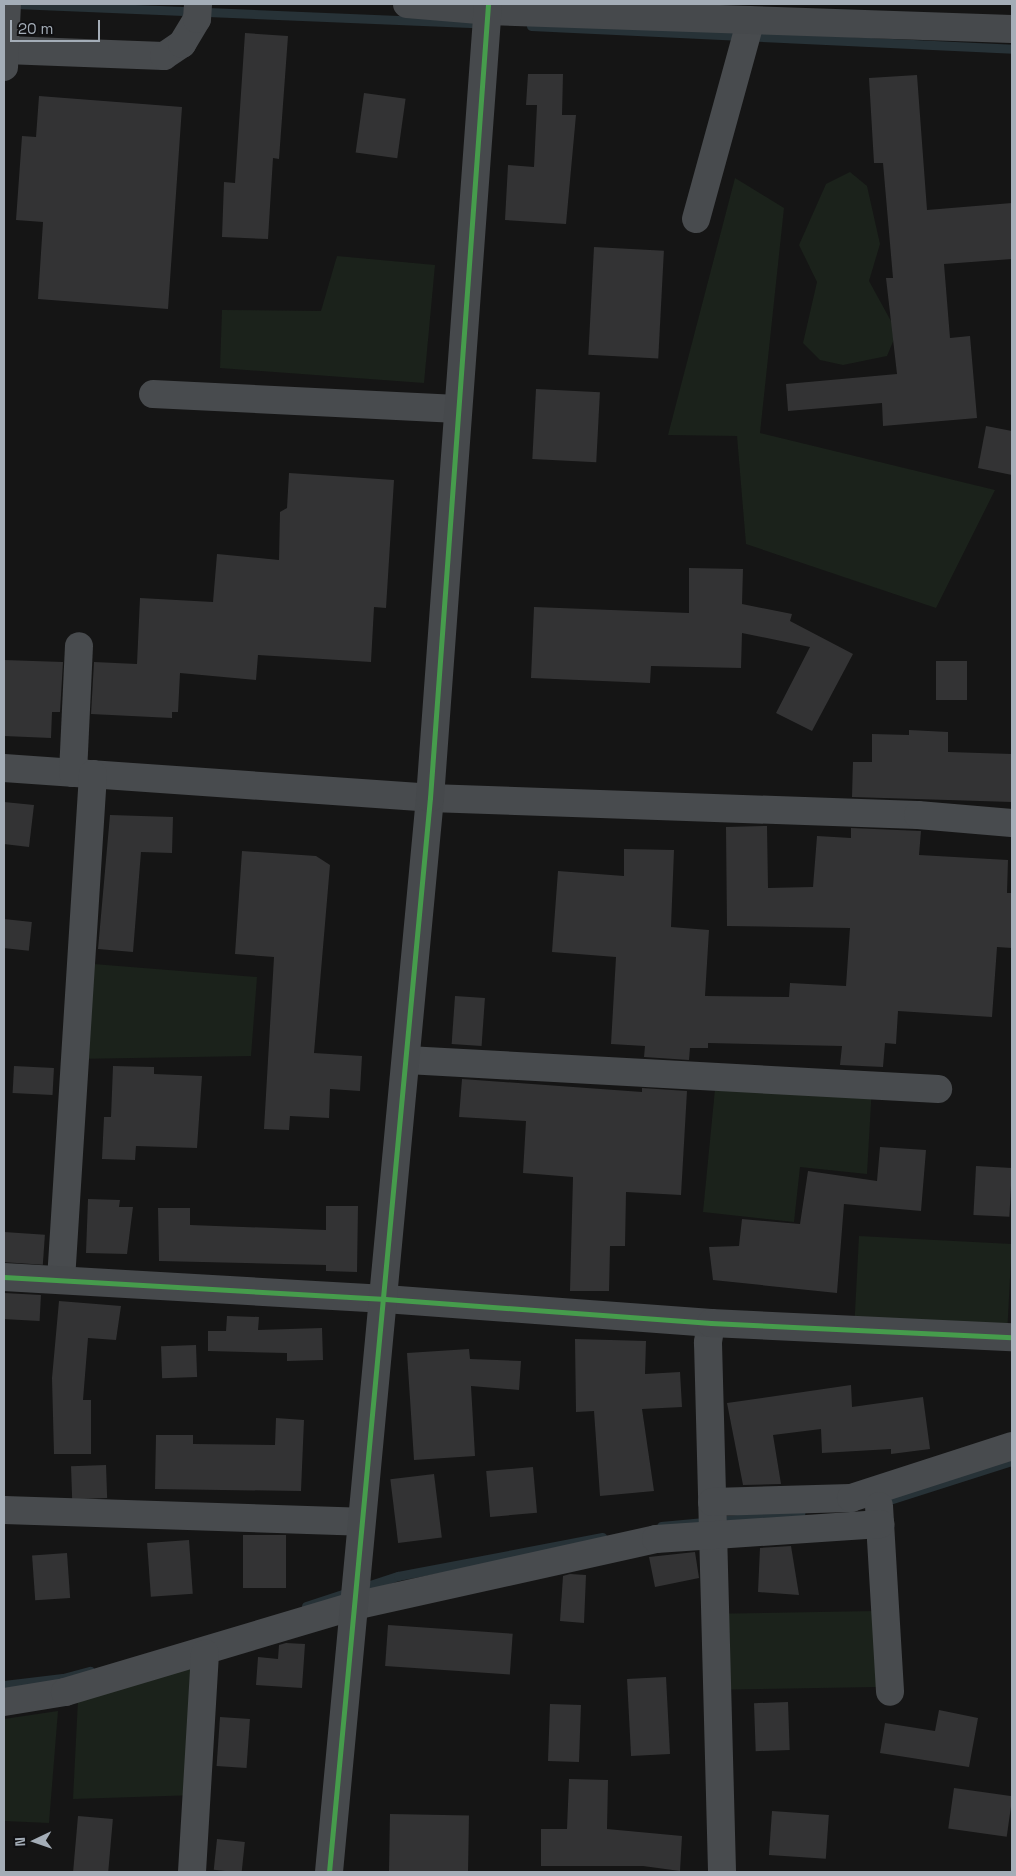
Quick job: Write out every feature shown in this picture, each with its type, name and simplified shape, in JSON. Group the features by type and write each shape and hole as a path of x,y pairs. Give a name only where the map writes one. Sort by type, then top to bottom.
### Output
{"street":[{"path":"407,4 751,20 798,13 1012,29"},
{"path":"7,7 4,58 164,56 182,44 198,11"},
{"path":"329,1872 361,1522 385,1299 430,798 488,8"},
{"path":"696,219 751,20"},
{"path":"153,394 458,410"},
{"path":"61,1280 83,774 78,646"},
{"path":"4,768 430,798 918,815 1012,823"},
{"path":"407,1060 938,1089"},
{"path":"4,1277 385,1299 712,1323 1012,1337"},
{"path":"712,1323 708,1343 722,1872"},
{"path":"712,1502 851,1498 1012,1446"},
{"path":"878,1489 890,1692"},
{"path":"4,1510 361,1522"},
{"path":"4,1702 65,1692 205,1653 354,1606 656,1539 713,1533 881,1524"},
{"path":"192,1872 205,1653"}],"shaded area":[{"path":"850,172 867,186 880,244 869,281 897,332 887,356 843,365 820,360 803,343 817,282 799,245 826,184"},
{"path":"735,178 784,208 760,433 995,490 936,608 746,544 737,436 668,435"},
{"path":"337,256 435,265 424,383 220,368 222,310 321,311"},
{"path":"81,963 257,977 251,1056 75,1059"},
{"path":"716,1079 872,1086 867,1174 800,1167 794,1222 703,1212"},
{"path":"859,1236 1012,1244 1007,1338 854,1330"},
{"path":"875,1611 876,1687 716,1690 715,1614"},
{"path":"205,1653 197,1795 73,1799 78,1700"},
{"path":"58,1711 49,1823 4,1821 4,1719"}],"building":[{"path":"245,33 288,36 279,159 273,158 268,239 222,237 224,182 235,183"},
{"path":"528,74 563,74 562,115 576,115 566,224 505,220 508,165 534,167 537,105 526,105"},
{"path":"917,75 927,210 1012,203 1012,259 944,264 950,338 970,336 977,418 883,426 882,403 788,411 786,384 897,374 886,278 893,278 883,163 874,163 869,78"},
{"path":"364,93 406,99 397,158 356,152"},
{"path":"39,96 182,107 168,309 38,299 43,222 16,220 22,136 36,137"},
{"path":"594,247 664,251 658,359 588,355"},
{"path":"536,389 600,392 596,462 532,459"},
{"path":"986,426 1012,431 1012,475 978,468"},
{"path":"289,473 394,480 386,608 374,607 371,662 258,655 256,680 180,673 178,712 172,712 172,718 91,714 94,662 137,664 140,598 213,602 217,554 279,560 280,512 287,508"},
{"path":"689,568 743,569 742,604 792,614 790,621 853,654 812,731 776,713 810,647 742,633 741,668 651,666 650,683 531,678 534,607 689,613"},
{"path":"4,660 63,662 60,712 52,712 51,738 4,736"},
{"path":"936,661 967,661 967,700 936,700"},
{"path":"909,730 948,732 948,752 1012,754 1012,802 852,797 853,762 872,762 872,734 909,735"},
{"path":"4,802 34,805 29,847 4,844"},
{"path":"110,815 173,817 172,853 141,852 133,952 98,949"},
{"path":"767,826 768,888 813,887 817,836 851,838 851,828 921,831 919,855 1008,860 1007,893 1012,893 1012,948 997,947 992,1017 898,1011 896,1044 885,1043 883,1067 840,1065 842,1046 708,1043 708,1048 690,1048 689,1060 644,1057 645,1046 611,1044 616,957 552,952 558,871 624,876 624,849 674,850 671,927 709,930 705,996 789,997 790,983 846,986 850,928 727,926 726,827"},
{"path":"242,851 316,856 330,865 314,1053 362,1056 360,1091 330,1089 329,1118 290,1116 289,1130 264,1129 274,957 235,954"},
{"path":"4,919 32,922 29,951 4,948"},
{"path":"455,996 485,998 482,1046 452,1044"},
{"path":"14,1066 54,1068 53,1095 13,1093"},
{"path":"113,1066 154,1067 154,1074 202,1076 197,1148 136,1146 135,1160 102,1159 104,1117 111,1117"},
{"path":"462,1079 642,1092 642,1088 687,1091 681,1195 626,1192 625,1246 610,1246 609,1291 570,1291 573,1177 523,1173 526,1121 459,1117"},
{"path":"880,1147 926,1150 921,1211 844,1204 837,1293 713,1280 709,1247 739,1246 742,1219 800,1224 808,1171 877,1181"},
{"path":"976,1166 1012,1168 1009,1217 973,1215"},
{"path":"88,1199 120,1200 119,1207 133,1207 127,1254 86,1253"},
{"path":"326,1206 358,1206 357,1272 326,1271 326,1265 159,1261 158,1208 190,1208 190,1225 326,1230"},
{"path":"4,1232 45,1235 43,1265 4,1262"},
{"path":"4,1293 41,1295 40,1321 4,1319"},
{"path":"59,1301 121,1306 116,1340 88,1338 83,1400 91,1400 91,1454 54,1454 52,1378"},
{"path":"227,1316 259,1317 258,1330 322,1328 323,1360 287,1361 287,1353 208,1351 208,1331 226,1331"},
{"path":"575,1339 646,1341 645,1374 680,1372 682,1407 642,1409 654,1491 600,1496 594,1411 576,1412"},
{"path":"196,1345 197,1377 162,1378 161,1346"},
{"path":"469,1349 470,1359 521,1361 519,1390 471,1386 475,1456 414,1460 407,1353"},
{"path":"851,1385 852,1407 923,1397 930,1449 891,1454 891,1449 822,1453 821,1429 773,1435 781,1484 743,1485 727,1403"},
{"path":"276,1418 304,1420 301,1491 155,1489 156,1435 193,1435 193,1444 275,1445"},
{"path":"106,1465 107,1498 72,1499 71,1466"},
{"path":"533,1467 537,1513 490,1517 486,1471"},
{"path":"434,1474 442,1538 398,1543 390,1479"},
{"path":"243,1535 286,1535 286,1588 243,1588"},
{"path":"189,1540 193,1594 151,1597 147,1543"},
{"path":"791,1546 799,1595 758,1592 760,1548"},
{"path":"695,1552 699,1578 655,1587 649,1557"},
{"path":"67,1553 70,1598 35,1600 32,1555"},
{"path":"570,1574 586,1575 584,1623 560,1621 563,1576"},
{"path":"388,1625 513,1634 510,1675 385,1666"},
{"path":"286,1643 305,1644 302,1688 256,1685 258,1657 278,1659 279,1645"},
{"path":"666,1677 670,1754 631,1756 627,1679"},
{"path":"788,1702 790,1750 756,1751 754,1703"},
{"path":"550,1704 581,1705 579,1762 548,1761"},
{"path":"939,1710 978,1718 969,1767 880,1753 885,1723 935,1731"},
{"path":"220,1717 250,1719 247,1768 217,1766"},
{"path":"569,1779 608,1780 607,1829 682,1836 680,1871 643,1866 541,1866 541,1829 567,1829"},
{"path":"954,1788 1012,1796 1007,1837 948,1829"},
{"path":"772,1811 829,1815 826,1859 769,1855"},
{"path":"390,1814 469,1815 468,1872 389,1872"},
{"path":"78,1816 113,1819 108,1872 73,1872"},
{"path":"217,1839 245,1842 242,1872 214,1870"}],"waterway":[{"path":"15,4 483,24"},
{"path":"531,26 1012,49"},
{"path":"880,1503 1012,1461"},
{"path":"661,1526 800,1513"},
{"path":"306,1606 398,1576 602,1537"},
{"path":"4,1685 63,1678 90,1671"}],"cycle path":[{"path":"329,1872 430,798 488,4"},
{"path":"4,1277 385,1299 711,1323 1012,1337"}]}
